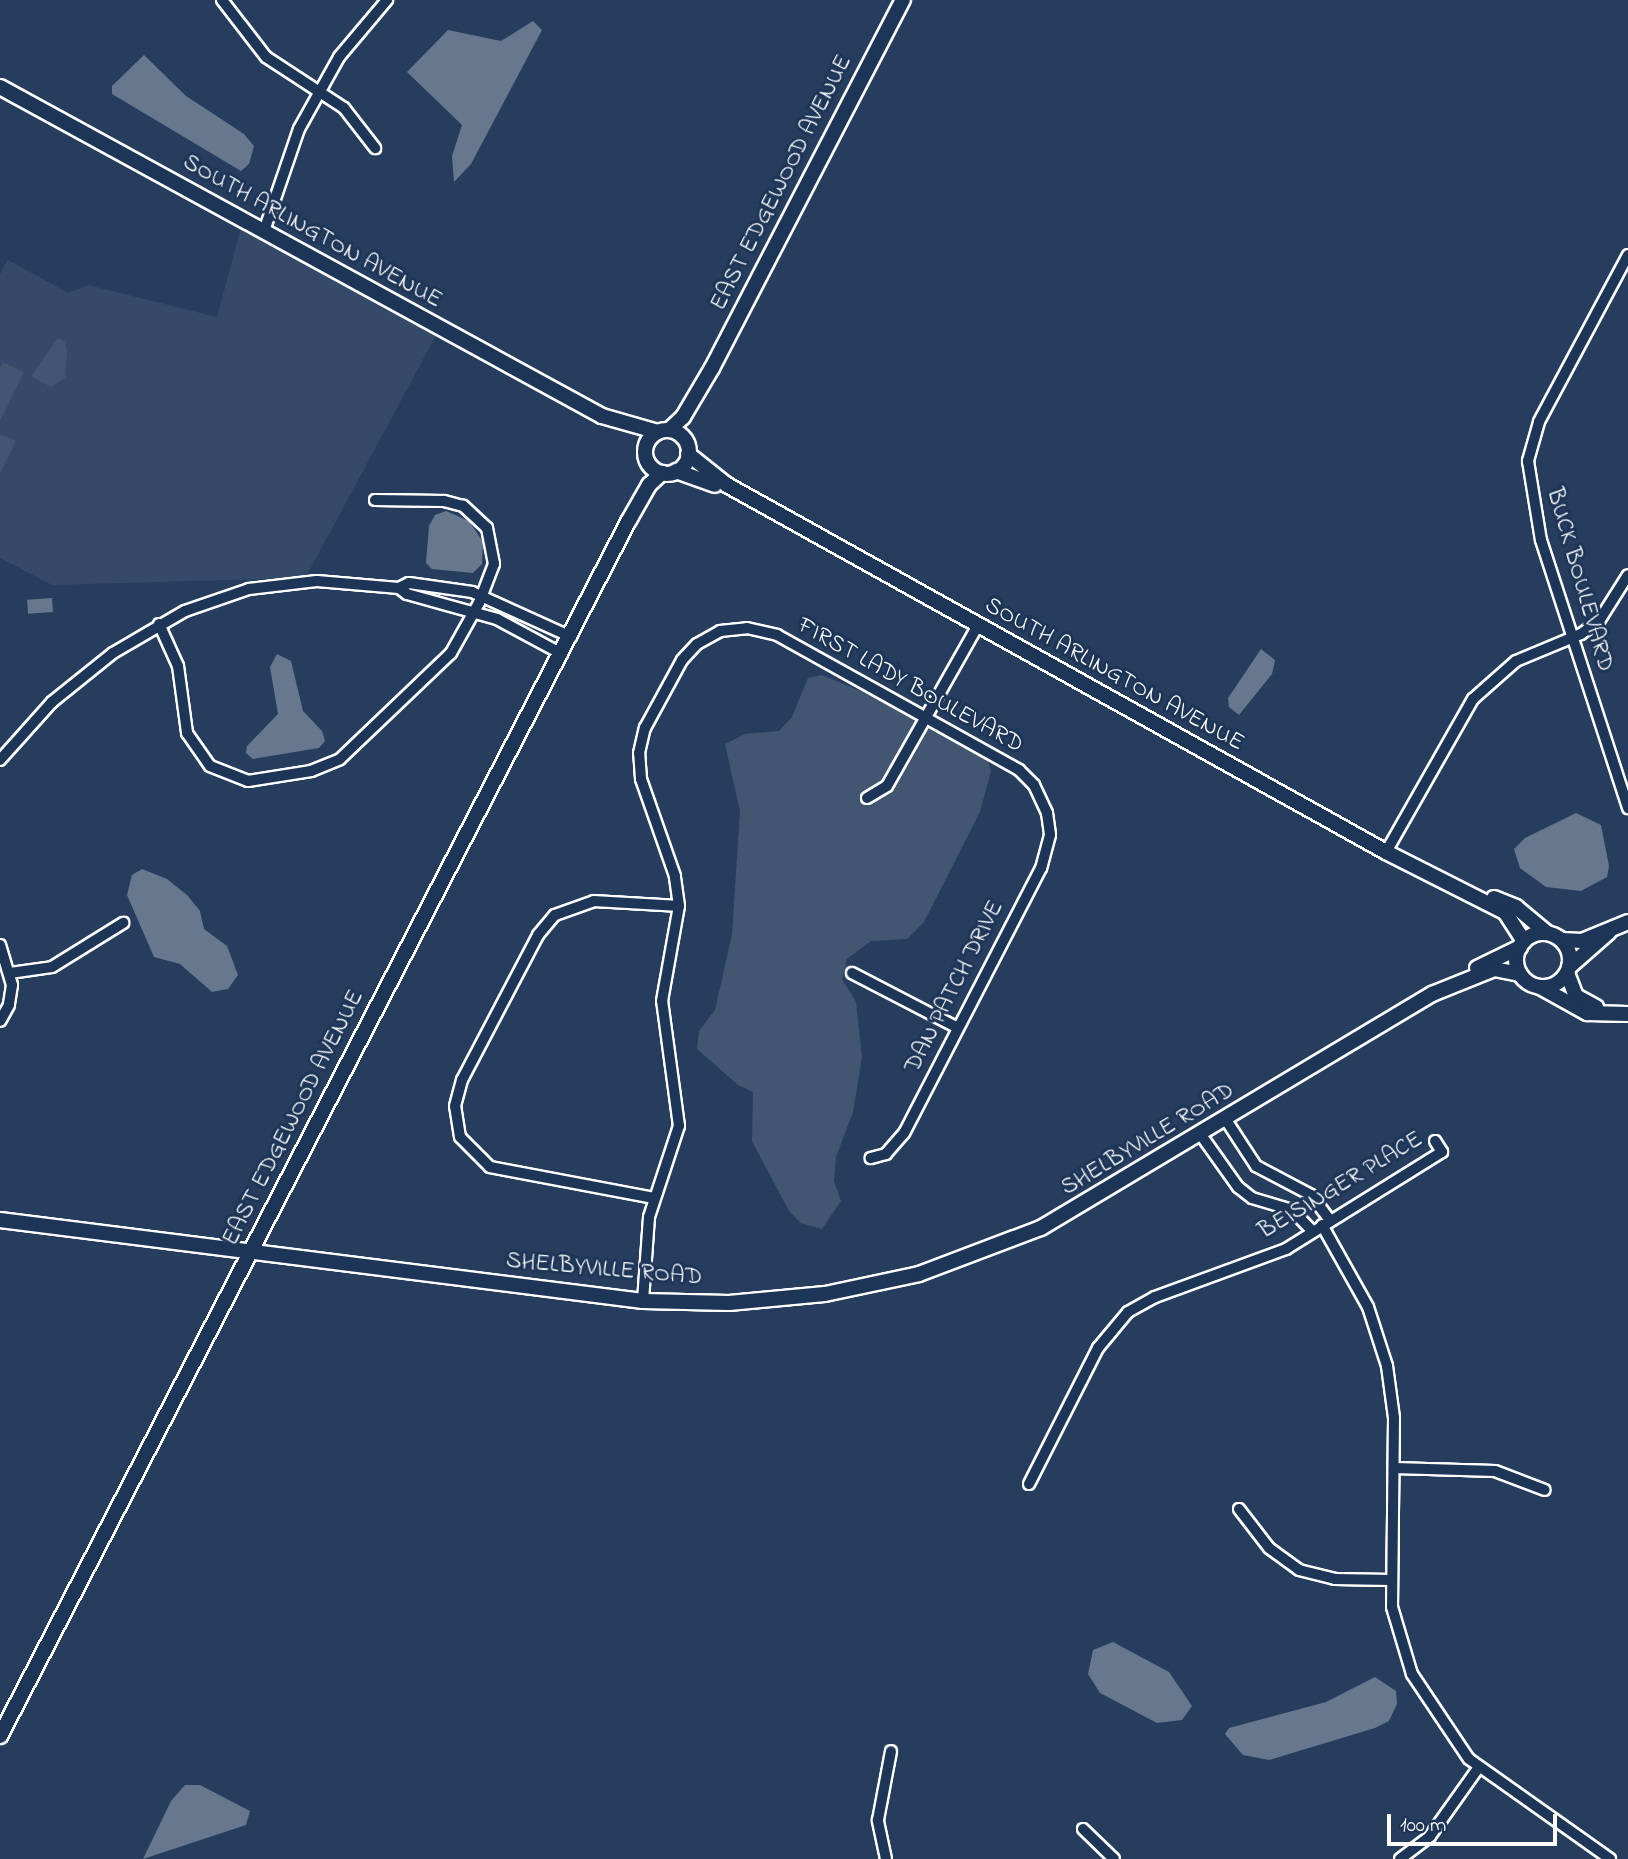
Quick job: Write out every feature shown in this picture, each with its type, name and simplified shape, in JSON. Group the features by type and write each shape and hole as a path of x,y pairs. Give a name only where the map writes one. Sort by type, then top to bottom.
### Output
{"main road":[{"name":"EAST EDGEWOOD AVENUE","path":"701,387 903,0"},
{"name":"SOUTH ARLINGTON AVENUE","path":"0,87 602,416 669,472 727,485"},
{"path":"628,522 646,454 701,387"},
{"path":"628,522 649,485 669,472 687,448 701,387"},
{"name":"SOUTH ARLINGTON AVENUE","path":"602,416 663,431 687,448 727,485 1386,852 1482,899 1511,917 1522,944"},
{"name":"EAST EDGEWOOD AVENUE","path":"0,1736 571,637 628,522"},
{"name":"SOUTH ARLINGTON AVENUE","path":"1482,899 1511,904 1547,933"},
{"path":"1464,978 1522,944 1547,933 1562,940 1582,941 1628,922"},
{"path":"1540,987 1557,983 1610,931"},
{"path":"1562,940 1569,953 1568,970 1573,992 1581,1001 1628,1014"},
{"path":"1520,974 1516,960 1522,944"},
{"path":"1464,978 1503,968 1520,974 1587,1013 1611,1017 1628,1014"},
{"name":"SHELBYVILLE ROAD","path":"0,1220 643,1301 777,1300 919,1273 1041,1228 1464,978"}],"street":[{"path":"222,0 270,61 351,116 376,148"},
{"path":"264,231 299,129 318,93 343,51 387,0"},
{"name":"BUCK BOULEVARD","path":"1628,255 1539,422 1528,461 1541,540 1628,808"},
{"path":"159,624 178,666 193,747 214,769 248,781 311,771 340,760 451,653 479,603 494,556 488,531 477,516 449,501 375,500"},
{"path":"1386,852 1473,699 1516,661 1571,638 1606,613 1628,575"},
{"path":"0,760 76,681 159,624 223,596 270,585 327,581 399,588 479,603 562,654"},
{"path":"399,588 409,583 479,603 571,637"},
{"path":"867,797 887,786 978,625"},
{"name":"FIRST LADY BOULEVARD","path":"679,906 675,876 641,779 639,753 645,728 682,660 705,639 726,630 757,629 777,635 1023,773 1039,793 1048,818"},
{"name":"DAN PATCH DRIVE","path":"871,1158 886,1154 898,1142 958,1028 1041,868 1048,846 1048,818"},
{"path":"643,1301 654,1198 679,1126 662,1001 679,906 583,902 547,922 462,1080 455,1106 460,1137 490,1167 654,1198"},
{"path":"10,973 52,967 123,923"},
{"path":"0,946 10,973 12,998 0,1021"},
{"path":"852,973 958,1028"},
{"path":"1226,1120 1256,1166 1311,1195 1322,1225 1357,1284 1381,1341 1392,1392 1394,1468 1391,1580 1397,1634 1412,1674 1460,1749 1479,1767 1610,1859"},
{"path":"1200,1135 1238,1187 1252,1198 1292,1210 1322,1225"},
{"name":"BEISINGER PLACE","path":"1028,1484 1098,1348 1128,1312 1155,1297 1286,1249 1442,1152 1435,1141"},
{"path":"1394,1468 1495,1471 1545,1490"},
{"path":"1239,1509 1269,1548 1298,1570 1330,1579 1391,1580"},
{"path":"886,1859 878,1820 891,1751"},
{"path":"1400,1859 1430,1836 1479,1767"},
{"path":"1083,1829 1114,1859"}],"shaded area":[{"path":"533,21 542,30 471,164 454,182 452,156 462,125 407,72 448,30 501,41"},
{"path":"144,55 186,96 244,134 254,146 249,164 241,171 112,94 112,86"},
{"path":"243,220 440,328 308,573 301,578 52,585 0,558 0,274 8,260 68,293 88,285 217,317"},
{"path":"58,338 65,342 67,352 65,378 51,387 31,376"},
{"path":"3,362 24,372 0,421 0,368"},
{"path":"0,434 16,441 0,473"},
{"path":"446,511 469,521 483,542 482,564 473,573 432,569 426,563 429,526 435,515"},
{"path":"52,598 53,612 28,614 27,600"},
{"path":"1261,649 1275,660 1272,674 1239,715 1229,707 1228,698"},
{"path":"277,654 291,661 303,711 322,731 325,741 319,748 253,759 246,753 247,746 278,714 270,667"},
{"path":"822,675 926,718 985,750 991,771 980,812 924,922 907,939 871,941 847,959 842,979 856,1002 862,1057 853,1112 836,1157 834,1181 841,1201 822,1229 801,1223 789,1211 752,1141 753,1092 738,1085 697,1049 699,1031 715,1010 732,934 740,811 725,744 745,734 779,731 792,717 808,678"},
{"path":"1576,813 1601,825 1609,866 1607,877 1581,891 1546,887 1520,868 1514,849 1525,838"},
{"path":"142,869 167,879 187,895 200,911 204,929 227,946 238,975 228,989 212,992 180,964 154,957 127,895 132,875"},
{"path":"1113,1642 1169,1672 1192,1706 1182,1720 1157,1723 1100,1693 1088,1674 1093,1650"},
{"path":"1375,1677 1396,1691 1397,1704 1389,1721 1375,1728 1269,1760 1243,1755 1225,1734 1229,1728 1326,1702"},
{"path":"185,1785 200,1785 250,1811 246,1825 143,1859 171,1801"}]}
